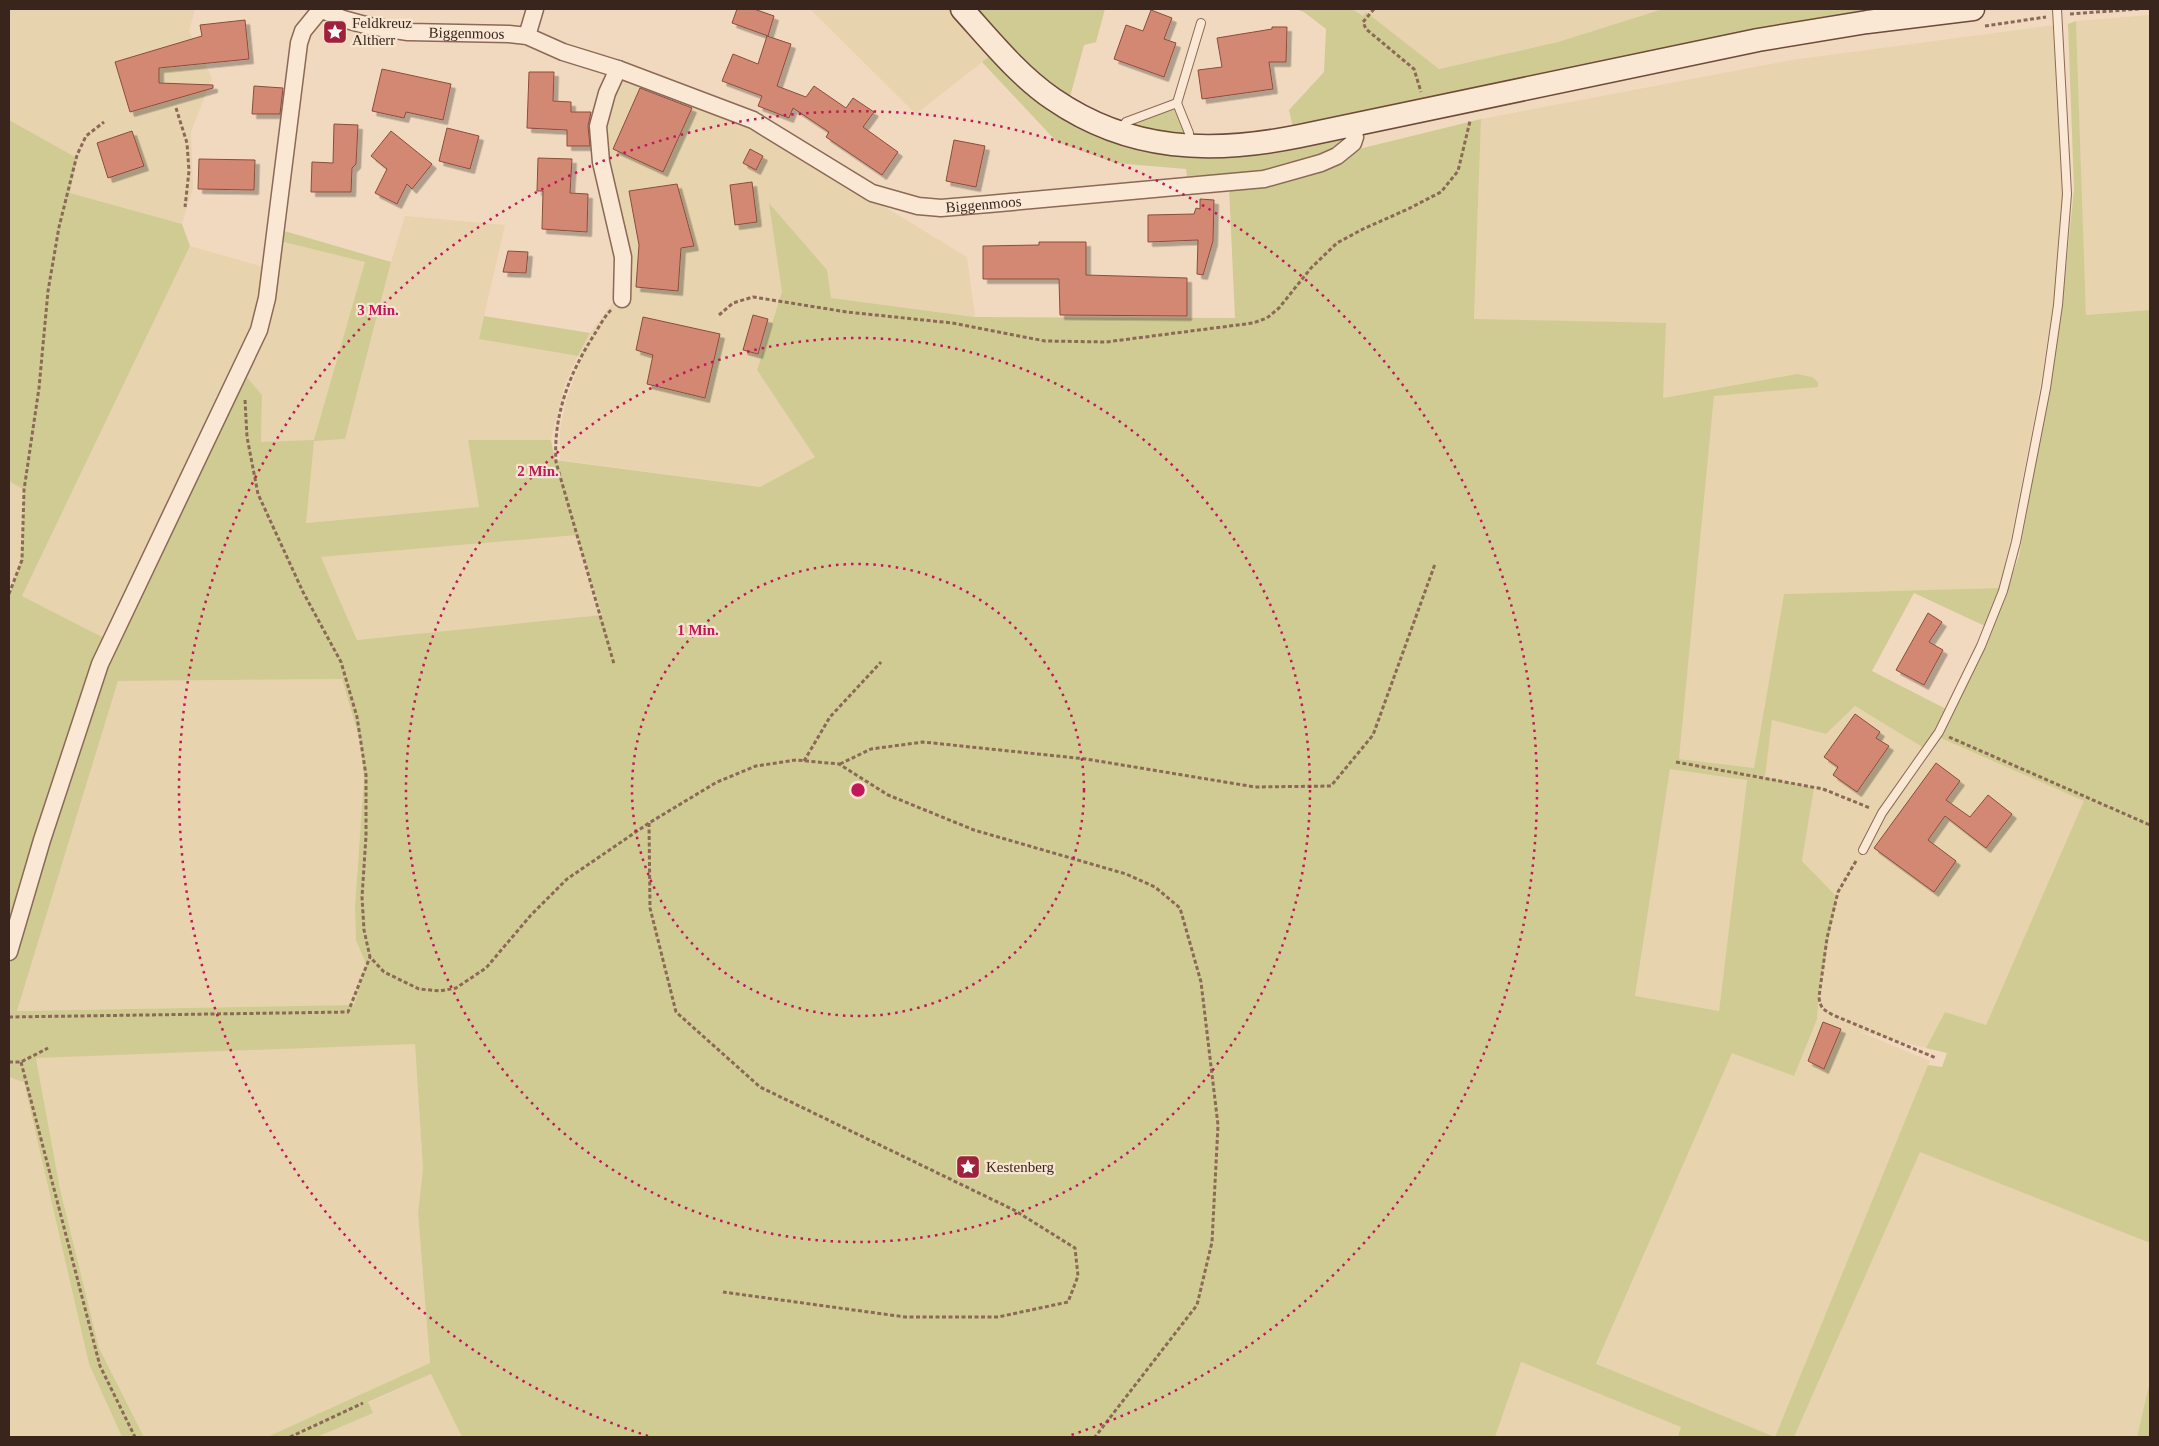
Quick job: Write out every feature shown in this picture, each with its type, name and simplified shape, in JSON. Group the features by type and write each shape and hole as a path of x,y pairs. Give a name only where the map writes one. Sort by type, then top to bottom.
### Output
{"main road":[{"path":"962,9 1015,67 1046,94 1077,114 1117,132 1149,141 1190,147 1245,146 1349,127 1426,109 1776,37 1867,22 1977,18"}],"street":[{"name":"Biggenmoos","path":"9,952 42,840 100,664 259,330 267,298 299,43 303,30 320,9 344,19 369,26 408,32 527,36 563,52 618,70 753,120 872,193 918,206 940,208 1264,179 1321,164 1337,156 1354,143 1355,137 1349,127"},
{"name":"Biggenmoos","path":"527,36 535,9"},
{"path":"618,70 607,93 598,126 601,162 623,257 622,299"}],"lane":[{"path":"1863,850 1882,813 1939,732 1981,646 2003,591 2016,542 2046,388 2058,305 2067,194 2057,12"},
{"path":"1190,147 1189,133 1178,103 1201,23"},
{"path":"1117,132 1126,122 1178,103"}],"path":[{"path":"1374,9 1364,22 1366,29 1414,68 1426,109"},
{"path":"1977,18 2057,12 2140,9"},
{"path":"176,108 187,143 189,171 185,208"},
{"path":"719,315 733,303 754,297 847,312 952,324 1045,341 1106,342 1253,324 1267,318 1279,308 1312,268 1337,243 1363,228 1408,209 1441,192 1458,171 1471,117 1461,119"},
{"path":"9,594 22,560 24,490 39,388 48,291 59,227 77,155 86,136 104,122"},
{"path":"614,664 556,462 555,447 560,409 577,364 609,312 622,299"},
{"path":"239,374 244,386 247,437 258,494 303,592 341,662 358,717 366,775 366,836 362,897 364,930 370,957 384,972 419,989 440,991 456,988 486,968 531,915 567,879 649,823 717,782 756,766 804,761 839,764 888,795 974,830 1126,874 1154,887 1180,908 1201,982 1218,1125 1212,1242 1197,1305 1095,1437"},
{"path":"839,764 871,749 923,742 1086,758 1255,787 1331,786 1373,735 1435,564"},
{"path":"804,761 830,717 881,662"},
{"path":"1939,732 2150,825"},
{"path":"1676,762 1823,789 1882,813"},
{"path":"649,823 650,908 676,1012 760,1087 1014,1210 1075,1248 1078,1276 1068,1302 998,1317 905,1317 723,1292"},
{"path":"1863,850 1838,892 1827,938 1819,997 1820,1005 1833,1015 1936,1058"},
{"path":"9,1018 348,1012 370,957"},
{"path":"9,1062 21,1062 48,1048"},
{"path":"21,1062 100,1366 135,1437"},
{"path":"290,1437 363,1403"}],"shaded area":[{"path":"9,9 195,9 189,31 212,78 191,132 193,188 182,224 70,193 77,158 9,120"},
{"path":"810,9 951,9 991,55 916,114"},
{"path":"976,9 1105,9 1096,42 1084,45 1070,97 1021,59"},
{"path":"1295,9 1352,9 1363,16 1366,12 1439,69 1558,42 1663,9 1922,9 1293,128 1289,110 1324,72 1326,29 1304,12"},
{"path":"1352,9 1663,9 1558,42 1439,69 1366,12 1363,16"},
{"path":"2150,15 2150,310 2086,315 2076,21"},
{"path":"2076,21 2086,315 2150,310 2150,1243 1920,1152 1794,1437 1775,1437 1928,1065 1942,1067 1947,1053 1926,1048 1945,1012 1986,1025 2084,801 1941,738 1997,617 2019,556 2061,317 2074,189 2068,24"},
{"path":"2054,25 2063,195 2056,285 2039,393 2001,588 1784,594 1754,768 1679,759 1714,396 1818,386 1797,374 1663,398 1474,319 1481,119 1792,60"},
{"path":"991,55 1109,139 1339,136 1343,139 1344,144 1305,161 1287,166 1229,175 1187,176 1186,169 1115,163 1057,142 982,62"},
{"path":"617,72 756,124 811,162 967,257 975,317 830,298 826,270 770,204 782,292 757,370 815,457 760,487 560,460 560,430 566,401 582,357 578,356 590,333 624,288 598,122"},
{"path":"1171,108 1176,111 1187,138 1127,124"},
{"path":"1481,119 1474,319 1666,323 1663,398 1797,374 1812,377 1818,382 1818,387 1714,396 1679,759 1754,768 1784,594 2001,588 1987,627 1914,593 1872,671 1946,709 1924,748 1855,706 1826,734 1772,720 1765,777 1814,788 1802,861 1837,897 1819,990 1817,1019 1794,1076 1732,1053 1596,1364 1775,1437 1678,1437 1681,1427 1521,1362 1495,1437 462,1437 431,1374 368,1402 373,1413 317,1437 267,1437 430,1363 418,1213 423,1169 415,1044 36,1058 60,1189 99,1348 144,1437 122,1437 89,1364 24,1082 9,1077 9,967 44,852 113,650 245,375 262,395 261,442 314,440 365,262 280,241 281,230 391,262 345,439 314,441 306,523 479,507 468,440 551,440 555,460 760,487 815,457 757,370 782,292 769,203 827,270 831,298 975,317 1235,318 1229,187 1355,150","holes":["577,535 602,615 357,640 321,557","342,679 360,741 364,778 355,906 356,940 366,964 354,1005 17,1011 118,681","1670,769 1747,780 1719,1011 1635,996"]},
{"path":"9,120 77,158 70,193 182,224 190,246 22,596 106,639 9,931 9,594 22,556 24,490 9,481"},
{"path":"405,216 505,225 479,338 578,356 565,384 551,440 468,440 479,507 305,523 314,441 261,442 262,395 245,375 280,241 366,262 315,440 345,439 391,262"},
{"path":"190,246 267,268 252,333 106,639 22,596"},
{"path":"484,316 590,333 578,356 479,339"},
{"path":"9,481 24,490 24,535 22,560 9,594"},
{"path":"577,535 602,615 357,640 321,557"},
{"path":"342,679 360,741 364,778 355,906 356,940 366,963 354,1005 17,1011 118,681"},
{"path":"1855,706 1926,749 1938,736 2085,801 1986,1025 1945,1012 1926,1048 1858,1031 1930,1061 1775,1437 1596,1365 1732,1052 1817,1019 1819,990 1837,897 1802,861 1814,788 1765,777 1772,720 1826,734"},
{"path":"1670,768 1747,779 1719,1011 1635,997"},
{"path":"415,1043 423,1169 418,1213 430,1363 267,1437 144,1437 99,1348 60,1189 36,1057"},
{"path":"9,1077 24,1081 89,1364 122,1437 9,1437"},
{"path":"1920,1151 2150,1243 2150,1381 2137,1437 1794,1437"},
{"path":"1520,1362 1682,1427 1678,1437 1495,1437"},
{"path":"431,1374 462,1437 317,1437 372,1413 368,1403"},
{"path":"2150,1381 2150,1437 2137,1437"}],"building":[{"path":"737,9 754,9 774,16 768,36 732,23"},
{"path":"1151,10 1172,18 1164,39 1176,43 1164,77 1114,59 1126,25 1143,31"},
{"path":"245,20 249,59 159,68 159,83 213,85 213,88 130,112 115,62 202,36 200,25"},
{"path":"1272,27 1287,27 1286,62 1269,62 1273,89 1202,99 1198,70 1222,67 1217,38 1272,29"},
{"path":"767,36 791,44 777,86 806,97 814,86 846,108 853,98 874,112 863,127 898,152 882,175 826,137 829,132 793,108 789,118 758,106 762,96 722,81 733,54 758,64"},
{"path":"382,69 451,84 443,120 406,112 404,118 372,111"},
{"path":"529,72 554,72 553,101 571,102 571,112 591,112 588,126 590,146 567,146 567,130 527,128"},
{"path":"254,86 283,88 280,114 252,114"},
{"path":"640,88 692,108 663,172 613,149"},
{"path":"334,124 358,125 356,164 352,168 351,192 311,192 312,162 333,163"},
{"path":"447,128 479,136 470,169 439,161"},
{"path":"132,131 144,166 108,178 97,143"},
{"path":"391,131 432,164 412,189 407,184 397,204 375,193 387,169 371,156"},
{"path":"954,140 985,146 976,187 946,181"},
{"path":"750,149 763,156 756,170 743,163"},
{"path":"538,158 572,159 570,193 588,194 587,232 542,229 543,191 537,191"},
{"path":"199,159 255,160 254,190 198,189"},
{"path":"752,182 757,222 735,225 730,185"},
{"path":"677,184 694,246 681,248 678,291 636,287 639,245 629,191"},
{"path":"1200,199 1214,200 1213,241 1203,275 1197,274 1198,240 1148,242 1148,215 1194,214 1196,208 1200,209"},
{"path":"1039,242 1086,242 1086,275 1187,278 1187,316 1060,315 1059,279 983,279 983,246 1039,245"},
{"path":"508,251 528,252 526,273 503,272"},
{"path":"753,315 768,319 758,354 743,350"},
{"path":"643,317 720,334 705,398 647,384 653,355 636,350"},
{"path":"1928,613 1942,622 1929,642 1943,650 1924,685 1896,670"},
{"path":"1855,714 1880,732 1876,738 1889,746 1857,792 1833,775 1838,767 1824,757"},
{"path":"1936,763 1960,781 1946,800 1970,817 1988,795 2012,814 1986,848 1945,816 1928,840 1956,861 1934,892 1874,848"},
{"path":"1823,1022 1841,1029 1824,1069 1808,1061"}],"place":[{"name":"Feldkreuz Altherr","path":"335,32"},
{"name":"Kestenberg","path":"968,1167"}]}
